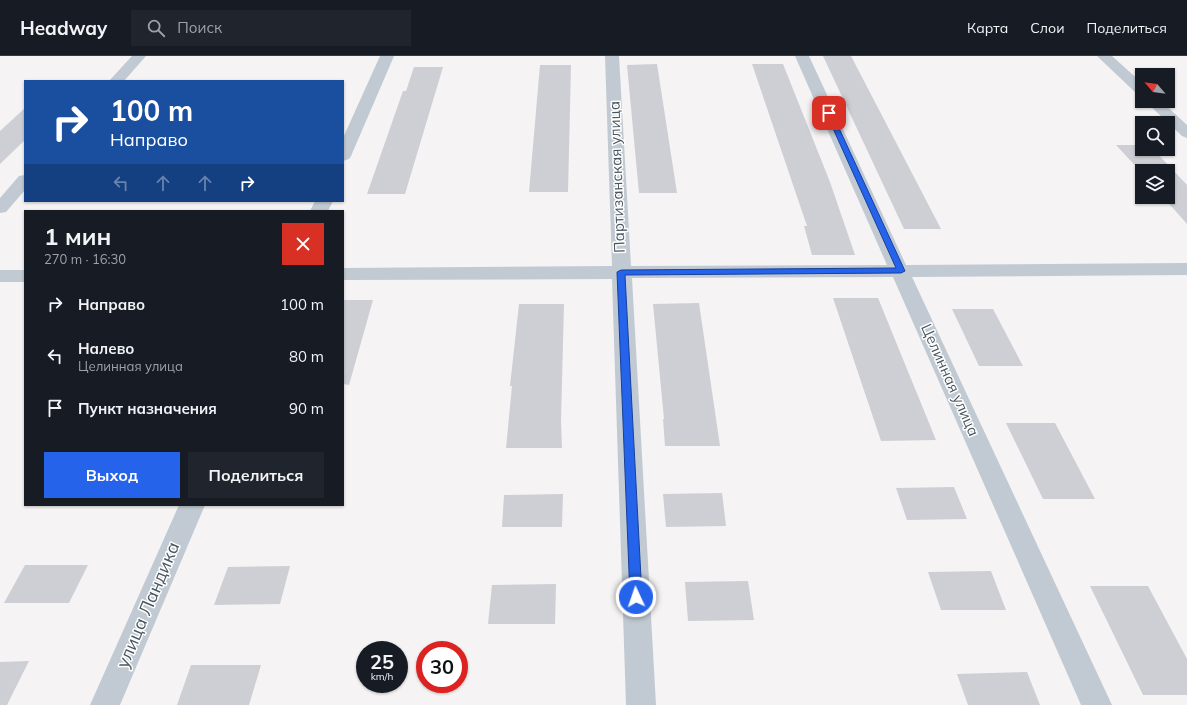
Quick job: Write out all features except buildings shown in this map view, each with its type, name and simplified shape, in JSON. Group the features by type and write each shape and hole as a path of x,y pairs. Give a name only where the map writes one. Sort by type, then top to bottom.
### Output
{"street":[{"path":"117,80 139,56"},
{"path":"344,154 387,56"},
{"name":"Партизанская улица","path":"612,56 641,705"},
{"name":"Целинная улица","path":"802,56 1097,705"},
{"path":"1104,56 1135,85"},
{"path":"1160,108 1187,133"},
{"path":"0,208 24,181"},
{"path":"344,274 1187,269"},
{"path":"0,276 24,276"},
{"name":"улица Ландика","path":"105,705 192,506"}],"route":[{"path":"636,597 621,272 901,271 829,113"}]}
